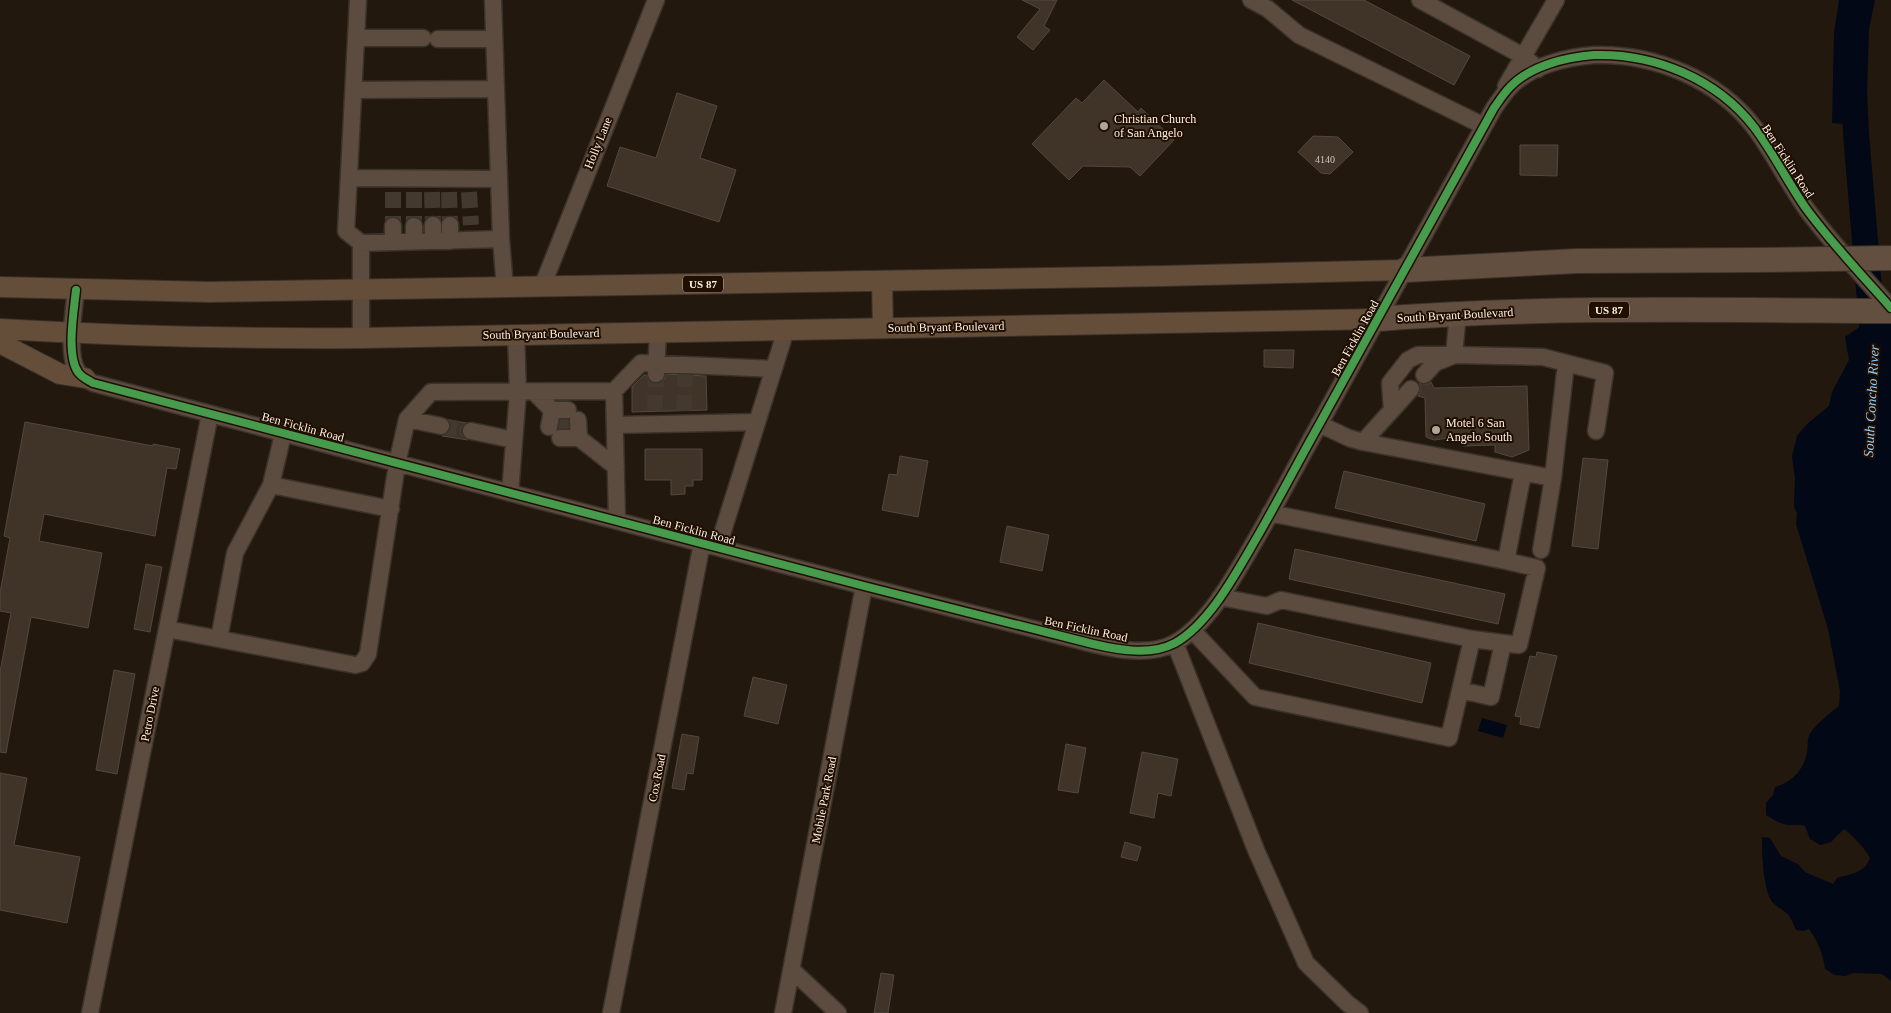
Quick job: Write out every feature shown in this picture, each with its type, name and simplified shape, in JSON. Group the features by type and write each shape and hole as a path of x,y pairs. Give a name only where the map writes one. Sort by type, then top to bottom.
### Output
{"highway":[{"name":"US 87","path":"1405,270 1577,261 1891,258"},
{"name":"South Bryant Boulevard","path":"1378,319 1458,313 1653,309 1891,310"}],"main road":[{"name":"US 87","path":"0,287 209,292 1405,270"},
{"path":"882,281 883,328"},
{"name":"South Bryant Boulevard","path":"0,329 258,338 361,338 1378,319"},
{"path":"0,343 60,374 85,378"}],"street":[{"path":"358,0 346,231 362,242 393,234 414,234 433,241 450,233 471,232 501,239"},
{"path":"493,0 501,239 505,288"},
{"name":"Holly Lane","path":"542,287 656,0"},
{"path":"1252,0 1270,4 1299,35 1484,126"},
{"path":"1420,0 1523,56 1538,69"},
{"path":"1494,108 1556,0"},
{"path":"356,38 494,39"},
{"name":"Ben Ficklin Road","path":"85,378 103,386 864,586 1108,648 1138,650 1175,643 1192,630 1220,597 1270,513 1494,108 1511,86 1538,69 1555,62 1573,58 1608,55 1630,56 1666,66 1698,80 1729,101 1754,128 1804,206 1891,310"},
{"path":"354,90 496,89"},
{"path":"349,178 393,186 469,185 499,179"},
{"path":"433,224 433,241"},
{"path":"361,338 362,242"},
{"path":"76,290 72,354 78,372 85,378"},
{"path":"1454,355 1458,313"},
{"path":"718,547 786,330"},
{"path":"656,369 658,332"},
{"path":"510,493 518,392 516,334"},
{"path":"1392,410 1390,382 1408,360 1418,354 1543,357 1605,373 1596,431"},
{"path":"1424,375 1435,363 1454,355"},
{"path":"1541,550 1553,478 1566,363"},
{"path":"167,630 355,665 362,663 368,654 397,464 407,419 431,392 614,391 641,364 656,369 774,369"},
{"path":"1363,442 1411,389"},
{"path":"614,391 617,521"},
{"path":"534,392 564,423 616,467"},
{"name":"Petro Drive","path":"90,1013 210,414"},
{"path":"615,425 655,418 685,417 757,422"},
{"path":"407,419 441,426"},
{"path":"1319,424 1349,438 1363,442 1553,478"},
{"path":"471,431 514,440"},
{"path":"219,639 235,553 271,485 283,434"},
{"path":"1506,561 1523,473"},
{"path":"271,485 391,509"},
{"path":"1220,597 1267,606 1281,600 1472,639 1519,645 1537,568 1270,513"},
{"name":"Cox Road","path":"612,1013 702,543"},
{"name":"Mobile Park Road","path":"783,1013 864,586"},
{"path":"1192,630 1255,697 1449,738 1472,639"},
{"path":"1175,643 1256,850 1306,964 1360,1013"},
{"path":"1460,690 1491,697 1503,643"},
{"path":"792,970 838,1013"}],"water":[{"path":"1839,0 1875,0 1869,29 1866,126 1832,123 1834,33"},
{"path":"1881,318 1891,320 1891,981 1882,974 1854,973 1845,976 1835,975 1825,969 1820,948 1809,929 1803,931 1796,930 1787,914 1771,900 1765,879 1762,844 1762,837 1770,838 1781,856 1798,864 1805,872 1833,884 1837,878 1861,870 1870,858 1859,842 1844,829 1831,842 1820,845 1810,839 1805,826 1783,824 1766,815 1766,803 1773,795 1775,787 1787,782 1797,774 1806,758 1808,738 1811,732 1839,706 1840,691 1828,629 1796,524 1797,513 1794,507 1795,479 1792,456 1797,436 1807,424 1829,406 1832,392 1849,360 1845,337 1864,324"},
{"path":"1482,718 1507,725 1503,738 1478,731"}],"building":[{"path":"1022,0 1057,0 1044,26 1050,30 1033,50 1017,37 1040,9"},
{"path":"1292,0 1364,0 1470,56 1454,85"},
{"name":"Christian Church of San Angelo","path":"1104,80 1138,112 1141,108 1174,140 1140,176 1130,167 1083,166 1069,180 1032,144 1076,98 1082,103"},
{"path":"677,93 717,106 700,158 736,170 719,222 607,186 620,147 656,158"},
{"path":"1313,136 1338,137 1353,152 1330,174 1321,173 1298,152"},
{"path":"1520,145 1558,145 1557,176 1520,175"},
{"path":"1264,350 1294,350 1293,368 1264,367"},
{"path":"666,374 706,376 707,410 632,412 632,387 644,375 646,375 650,382 656,384 664,380"},
{"path":"1431,382 1434,388 1527,386 1529,450 1512,457 1495,452 1495,445 1463,446 1463,436 1434,440 1426,437 1425,398 1418,396 1421,391 1419,383 1427,385"},
{"path":"449,420 466,423 461,428 461,434 468,440 442,436 448,433 451,428"},
{"path":"25,422 153,446 153,444 180,449 176,469 167,468 155,536 44,514 39,541 102,553 88,628 31,617 6,753 0,752 0,672 11,613 0,611 0,593 10,538 4,536"},
{"path":"645,449 702,449 702,480 693,480 693,486 685,486 685,494 671,495 671,480 645,480"},
{"path":"900,456 928,461 918,517 882,510 889,474 897,475"},
{"path":"1583,458 1608,460 1598,549 1572,546"},
{"path":"1344,471 1485,504 1476,541 1335,508"},
{"path":"1007,526 1049,535 1042,571 1000,562"},
{"path":"1295,549 1505,594 1498,624 1289,579"},
{"path":"146,564 162,567 150,632 134,629"},
{"path":"1258,623 1431,663 1422,703 1249,663"},
{"path":"1537,652 1557,656 1539,728 1520,724 1521,717 1515,716 1530,656 1536,657"},
{"path":"114,670 135,674 117,774 96,770"},
{"path":"753,677 787,685 778,724 744,716"},
{"path":"682,734 699,737 693,774 687,773 684,790 672,788"},
{"path":"1066,744 1086,748 1078,793 1058,790"},
{"path":"1142,752 1178,759 1171,796 1158,793 1154,818 1130,813"},
{"path":"0,773 27,778 14,845 80,857 67,923 0,910"},
{"path":"1125,842 1141,847 1137,861 1121,857"},
{"path":"881,973 894,975 888,1013 874,1013"}],"waterway":[{"name":"South Concho River","path":"1854,90 1873,336"}],"tunnel":[{"path":"393,192 393,226"},
{"path":"414,192 414,226"},
{"path":"432,192 433,225"},
{"path":"449,192 450,225"},
{"path":"469,192 471,225"},
{"path":"655,411 656,374"},
{"path":"684,411 685,374"},
{"path":"559,417 569,428"},
{"path":"441,426 471,431"}],"cycle path":[{"path":"76,290 72,355 79,374 93,383 864,586 1093,644 1134,651 1156,649 1175,643 1200,623 1221,596 1264,525 1494,108 1510,87 1538,68 1560,60 1594,55 1639,59 1683,72 1722,95 1754,127 1805,207 1836,246 1891,308"}],"place":[{"name":"Christian Church of San Angelo","path":"1104,126"},
{"name":"Motel 6 San Angelo South","path":"1436,430"}]}
